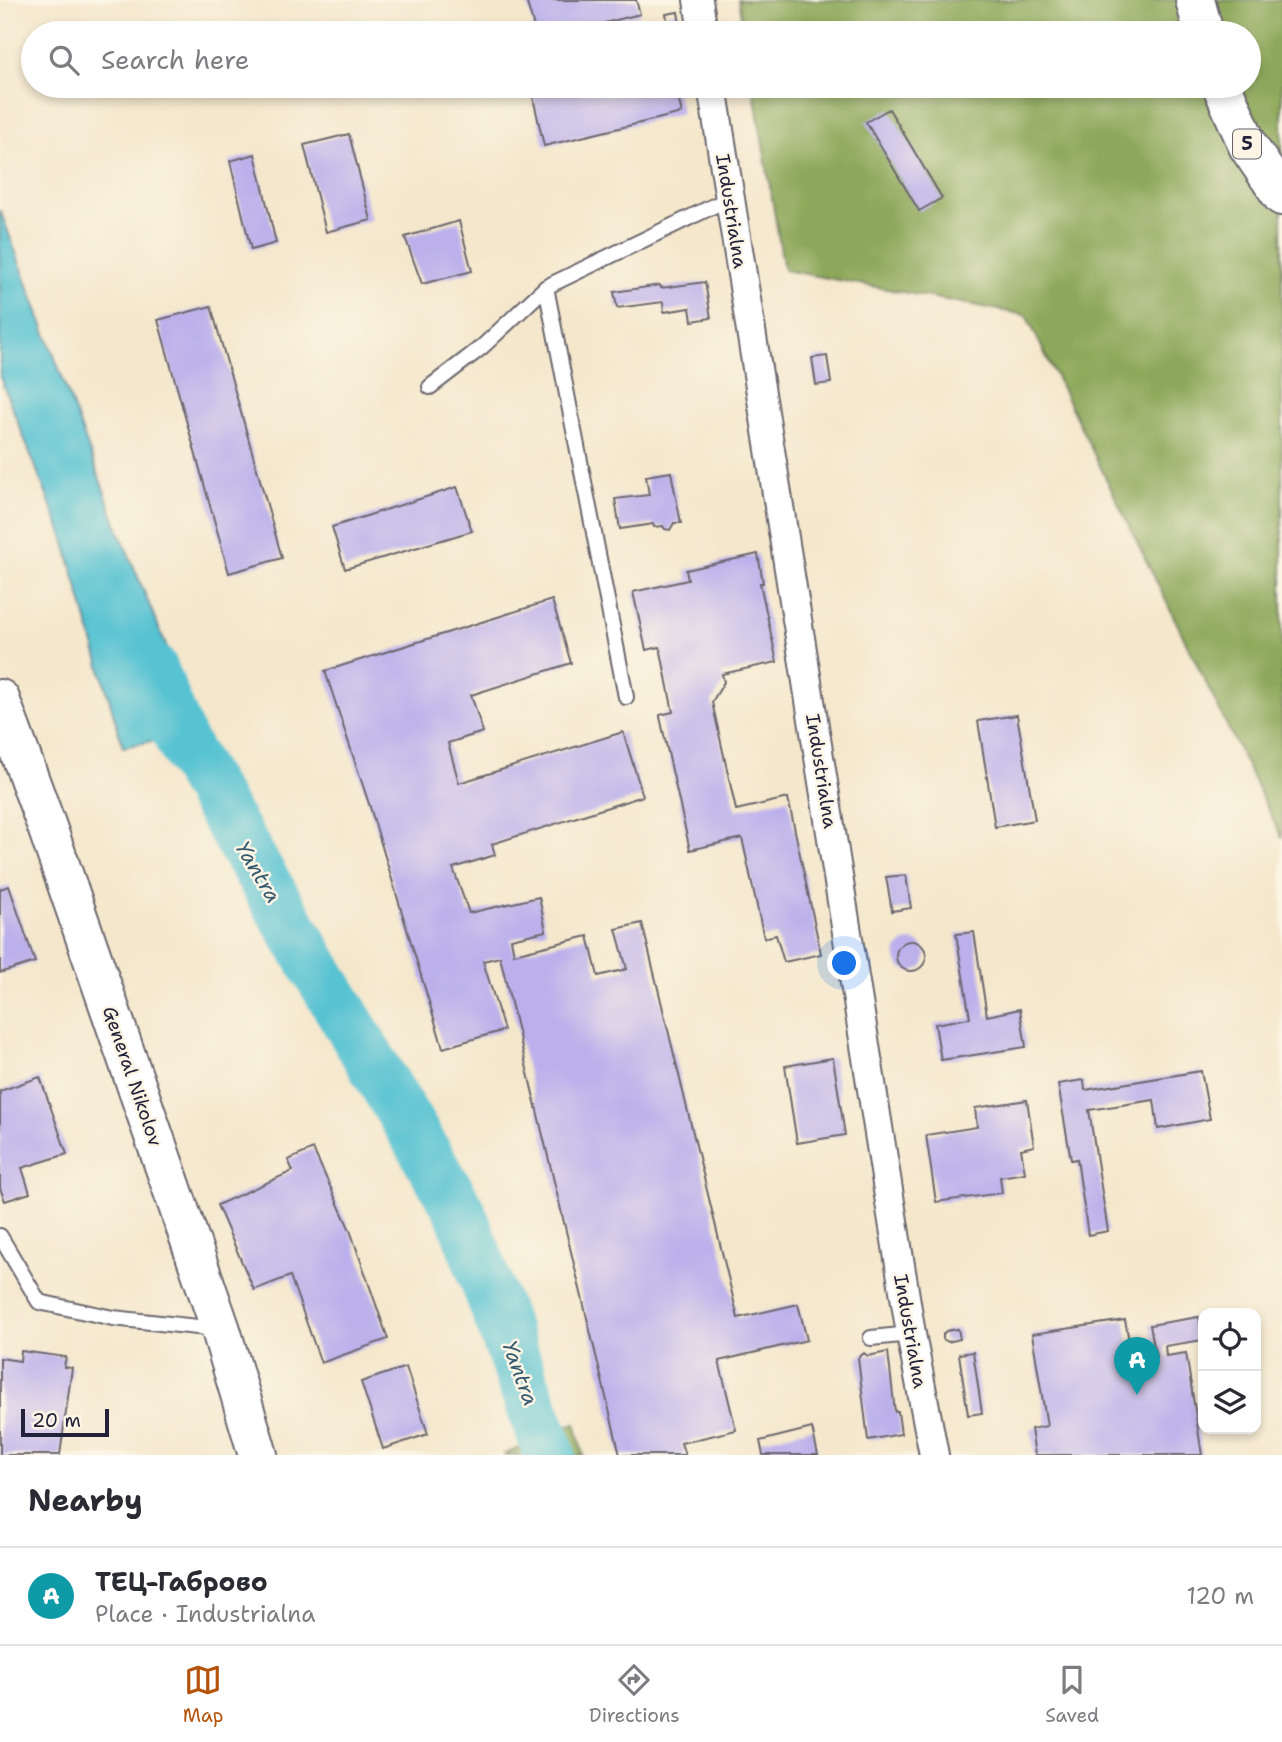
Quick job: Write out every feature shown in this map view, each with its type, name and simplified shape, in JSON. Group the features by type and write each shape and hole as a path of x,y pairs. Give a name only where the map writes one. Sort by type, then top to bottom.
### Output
{"street":[{"path":"698,0 701,21"},
{"path":"1195,0 1201,21"},
{"name":"Industrialna","path":"714,98 911,1334 934,1455"},
{"name":"5","path":"1227,98 1248,146 1282,196"},
{"name":"General Nikolov","path":"0,699 221,1330 258,1455"}],"lane":[{"path":"430,387 482,347 546,287 730,198"},
{"path":"546,287 626,697"},
{"path":"0,1236 39,1302 113,1318 221,1330"},
{"path":"871,1338 911,1334"}],"green space":[{"path":"738,0 1282,0 1282,838 1026,315 784,270 755,98 1261,98 1261,21 742,21"},
{"path":"575,1423 583,1455 503,1455"}],"water":[{"path":"0,210 119,531 201,731 123,747 63,536 0,377"}],"building":[{"path":"526,0 636,0 640,14 612,21 532,21"},
{"path":"678,12 680,21 668,21 666,14"},
{"path":"533,98 678,98 682,113 544,146"},
{"path":"889,109 942,198 919,211 866,122"},
{"path":"349,134 371,220 326,232 304,145"},
{"path":"255,154 276,243 251,250 230,161"},
{"path":"459,221 472,271 422,284 405,237"},
{"path":"705,282 711,318 692,321 690,308 664,312 663,302 617,308 614,292"},
{"path":"211,306 282,558 229,573 158,320"},
{"path":"827,356 831,383 816,385 812,358"},
{"path":"671,472 681,523 674,523 670,530 663,526 654,527 653,524 620,529 615,499 649,495 646,476"},
{"path":"457,487 472,531 345,569 332,527"},
{"path":"758,554 763,583 760,583 777,662 722,674 724,682 712,702 736,810 788,798 821,954 784,962 776,935 764,938 742,838 690,850 660,717 673,712 660,647 646,650 633,592 688,580 686,570"},
{"path":"552,600 571,663 471,695 483,732 448,743 459,783 623,732 643,796 492,844 495,855 453,868 469,913 539,897 546,931 511,939 514,954 588,936 598,976 627,969 616,929 642,923 738,1318 798,1304 807,1340 719,1361 736,1430 681,1443 685,1455 620,1455 500,957 483,961 504,1030 443,1048 370,807 325,671"},
{"path":"1017,715 1035,820 995,827 978,721"},
{"path":"906,875 911,908 892,911 886,877"},
{"path":"9,886 35,962 0,973 0,889"},
{"path":"974,932 987,1016 1020,1009 1026,1047 941,1060 935,1024 970,1018 956,934"},
{"path":"911,941 917,942 925,950 925,962 917,970 911,971 905,970 897,962 896,956 897,950 905,942"},
{"path":"833,1058 845,1135 797,1143 785,1066"},
{"path":"1201,1071 1210,1119 1158,1129 1154,1100 1089,1110 1108,1231 1088,1235 1077,1159 1071,1160 1058,1084 1084,1080 1085,1090"},
{"path":"40,1077 67,1154 22,1168 30,1193 5,1201 0,1188 0,1091"},
{"path":"1027,1100 1034,1146 1021,1149 1025,1173 1000,1177 1002,1193 936,1202 926,1135 977,1127 975,1108"},
{"path":"313,1149 350,1230 388,1339 321,1363 290,1276 254,1290 217,1205 293,1171 288,1160"},
{"path":"1198,1317 1198,1341 1165,1346 1166,1356 1186,1353 1202,1455 1035,1455 1031,1429 1047,1426 1032,1334 1125,1320 1133,1361 1156,1357 1150,1325"},
{"path":"958,1329 960,1339 948,1342 943,1339 946,1331"},
{"path":"21,1351 66,1357 64,1367 72,1368 60,1455 0,1455 0,1358 20,1361"},
{"path":"888,1352 895,1412 898,1412 901,1434 868,1440 858,1358 864,1353 868,1356"},
{"path":"973,1352 982,1413 968,1415 959,1354"},
{"path":"406,1367 428,1434 383,1449 361,1382"},
{"path":"812,1428 818,1455 763,1455 760,1441"}],"waterway":[{"name":"Yantra","path":"152,668 181,741 460,1211 550,1455"}],"place":[{"name":"ТЕЦ-Габрово","path":"1137,1395"}]}
